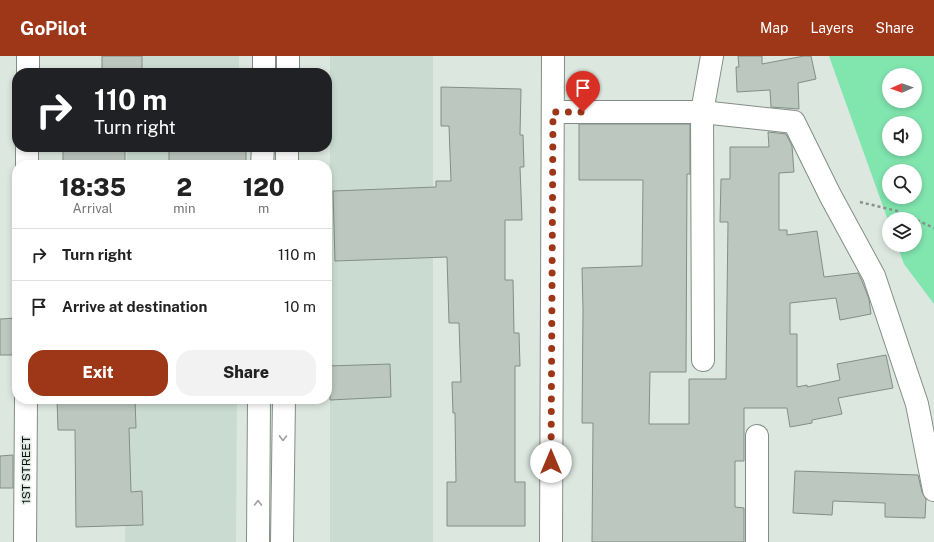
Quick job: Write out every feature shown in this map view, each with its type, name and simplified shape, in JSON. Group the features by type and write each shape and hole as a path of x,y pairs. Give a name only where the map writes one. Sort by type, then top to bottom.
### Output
{"street":[{"path":"28,56 28,68"},
{"path":"264,56 264,68"},
{"path":"288,56 288,68"},
{"path":"551,542 553,56"},
{"path":"703,360 702,112 712,56"},
{"path":"553,112 702,112 794,122 830,195 874,276 917,404 934,490"},
{"name":"1ST STREET","path":"25,542 26,404"},
{"path":"258,542 259,404"},
{"path":"282,542 284,404"},
{"path":"757,436 757,542"}],"path":[{"path":"830,195 897,211 934,228"}],"shaded area":[{"path":"127,56 239,56 239,68 127,68"},
{"path":"330,56 433,56 433,542 330,542 330,404 332,404 332,160 330,160 330,152 332,152 332,68 330,68"},
{"path":"829,56 934,56 934,304 904,264 900,252 922,252 922,212 885,212 882,204 922,204 922,164 882,164 882,204"},
{"path":"127,152 239,152 238,160 127,160"},
{"path":"126,404 237,404 236,542 125,542"}],"building":[{"path":"102,56 142,56 142,68 102,68"},
{"path":"738,56 762,56 762,64 811,56 816,79 798,83 799,109 771,107 770,90 737,92 736,67 739,67"},
{"path":"441,87 521,89 520,135 523,135 524,167 520,167 522,220 505,220 505,280 513,280 514,333 519,333 520,366 515,366 515,482 525,482 525,526 447,526 447,482 456,482 455,413 453,413 452,382 461,382 459,323 449,323 447,257 335,261 333,191 436,187 436,181 451,181 449,126 441,126"},
{"path":"579,124 690,124 690,174 687,174 686,372 650,372 649,424 689,424 689,379 726,379 728,222 720,222 721,179 730,179 730,147 769,147 768,132 786,134 792,146 794,172 779,173 779,230 787,230 787,235 817,231 824,277 858,273 862,281 869,299 871,314 840,320 836,298 790,303 790,334 797,334 797,387 807,385 807,387 840,380 837,364 886,355 893,388 838,398 842,414 812,420 812,423 790,427 787,408 744,408 744,461 735,461 735,507 744,508 744,542 592,542 593,423 582,423 582,268 642,266 643,180 579,180"},
{"path":"63,152 125,152 125,160 63,160"},
{"path":"169,152 246,152 246,160 169,160"},
{"path":"12,318 12,355 0,355 0,319"},
{"path":"390,364 391,397 332,400 332,366"},
{"path":"57,404 135,404 136,428 129,428 131,492 142,491 143,525 76,527 75,430 58,430"},
{"path":"13,455 13,488 0,488 0,456"},
{"path":"795,471 918,475 922,492 926,499 925,518 885,517 885,503 833,501 832,515 793,513"}],"route":[{"path":"551,462 553,112 583,112"}]}
